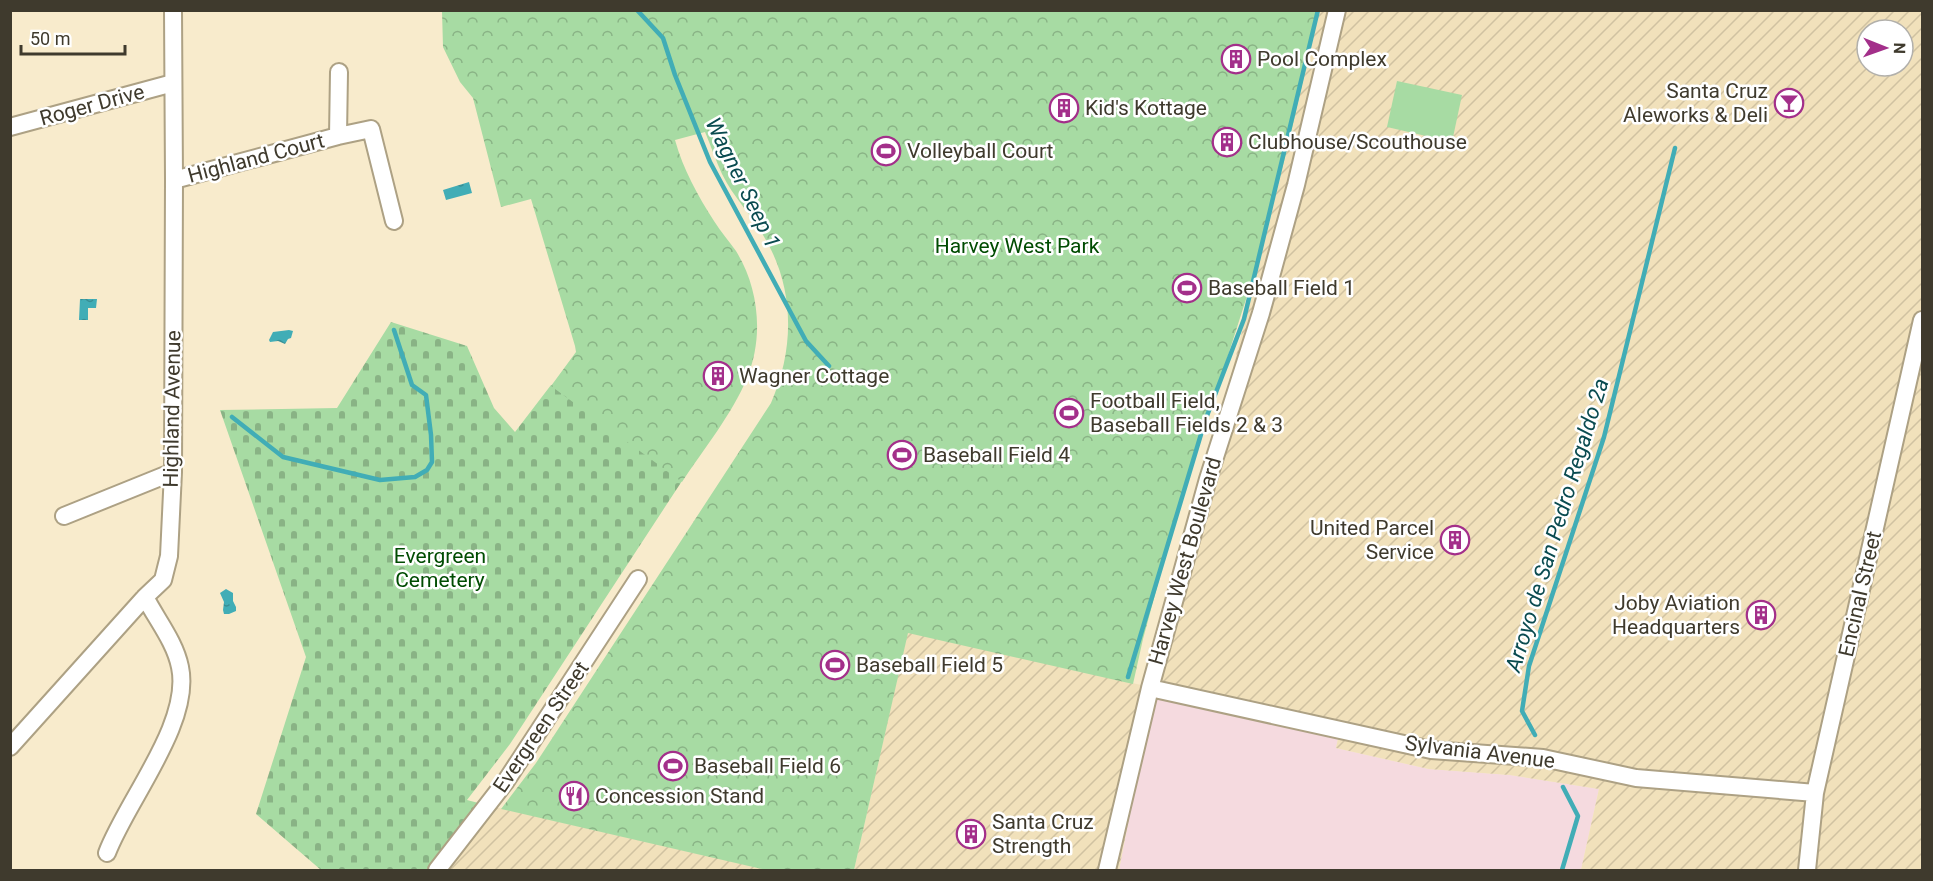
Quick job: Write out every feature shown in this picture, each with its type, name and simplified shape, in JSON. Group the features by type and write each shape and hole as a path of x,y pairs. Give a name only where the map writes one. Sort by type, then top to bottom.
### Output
{"street":[{"name":"Highland Avenue","path":"10,747 163,580 169,556 172,472 173,10"},
{"name":"Harvey West Boulevard","path":"1107,870 1150,688 1208,479 1261,313 1296,185 1337,10"},
{"name":"Highland Court","path":"338,136 339,72"},
{"name":"Roger Drive","path":"10,127 173,83"},
{"name":"Highland Court","path":"174,180 371,129 394,221"},
{"name":"Encinal Street","path":"1807,870 1815,793 1923,320"},
{"path":"64,516 172,472"},
{"name":"Evergreen Street","path":"437,870 506,781 638,579"},
{"path":"106,853 164,742 177,714 182,691 180,667 172,644 145,597"},
{"name":"Sylvania Avenue","path":"1150,688 1431,750 1543,758 1636,778 1815,793"}],"shaded area":[{"path":"1319,11 1922,11 1922,870 1581,870 1599,789 1510,775 1429,769 1336,748 1340,730 1153,692 1119,870 854,870 908,631 1154,688"},
{"path":"1154,688 1340,730 1336,748 1429,769 1510,775 1599,789 1581,870 1119,870"},
{"path":"486,805 770,870 435,870"}],"green space":[{"name":"Harvey West Park","path":"442,11 1319,11 1287,150 1256,268 1175,521 1133,684 908,633 854,870 766,870 501,809 536,763 771,403 784,361 788,318 786,297 774,255 758,227 726,182 705,132 675,140 697,192 736,251 750,281 756,313 756,346 741,391 726,418 682,482 551,386 576,352 575,346 531,199 501,207 473,98 460,82 443,47"},
{"path":"1397,81 1462,95 1452,142 1387,127"},
{"name":"Evergreen Cemetery","path":"391,322 467,346 494,408 515,432 551,385 682,481 510,744 467,800 486,805 435,870 321,870 256,814 306,657 220,410 337,408"}],"water":[{"path":"469,182 472,193 446,200 443,190"},
{"path":"80,299 97,299 96,308 88,308 88,320 79,320"},
{"path":"293,331 291,338 285,344 278,341 270,342 273,332"},
{"path":"226,589 233,593 236,607 236,611 229,614 224,614 224,602 220,593"}],"waterway":[{"name":"Wagner Seep 1","path":"637,10 663,38 675,75 710,162 806,341 829,366"},
{"path":"1128,677 1205,421 1244,319 1318,10"},
{"name":"Arroyo de San Pedro Regaldo 2a","path":"1535,735 1522,711 1529,666 1604,437 1675,148"},
{"path":"232,417 283,457 380,480 415,477 427,470 432,462 426,395 412,385 394,330"},
{"name":"Arroyo de San Pedro Regaldo 2a","path":"1562,870 1578,816 1563,787"}],"place":[{"name":"Pool Complex","path":"1236,59"},
{"name":"Santa Cruz Aleworks & Deli","path":"1789,103"},
{"name":"Kid's Kottage","path":"1064,108"},
{"name":"Clubhouse/Scouthouse","path":"1227,142"},
{"name":"Volleyball Court","path":"886,151"},
{"name":"Baseball Field 1","path":"1187,288"},
{"name":"Wagner Cottage","path":"718,376"},
{"name":"Football Field, Baseball Fields 2 & 3","path":"1069,413"},
{"name":"Baseball Field 4","path":"902,455"},
{"name":"United Parcel Service","path":"1455,540"},
{"name":"Joby Aviation Headquarters","path":"1761,615"},
{"name":"Baseball Field 5","path":"835,665"},
{"name":"Baseball Field 6","path":"673,766"},
{"name":"Concession Stand","path":"574,796"},
{"name":"Santa Cruz Strength","path":"971,834"}]}
